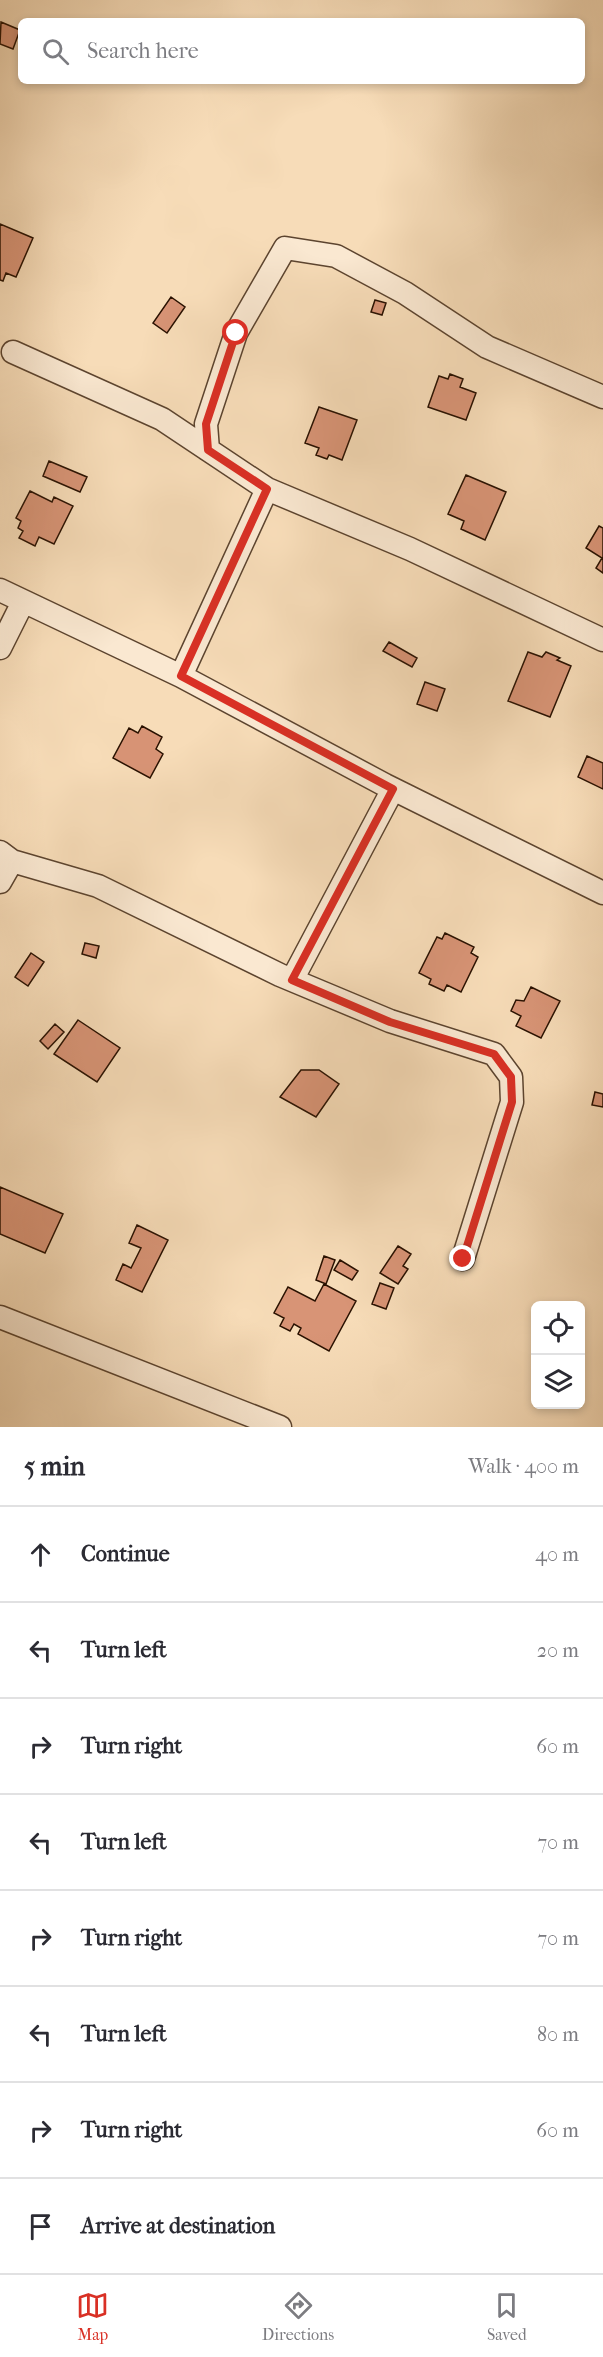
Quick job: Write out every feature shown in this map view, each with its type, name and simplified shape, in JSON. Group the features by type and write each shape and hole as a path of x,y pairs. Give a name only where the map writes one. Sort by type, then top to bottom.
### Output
{"street":[{"path":"208,450 206,424 236,333 285,248 336,256 405,293 487,347 603,397"},
{"path":"13,352 162,419 267,489 410,549 603,640"},
{"path":"181,676 267,489"},
{"path":"0,590 181,676 393,789 603,893"},
{"path":"0,648 23,602"},
{"path":"292,980 393,789"},
{"path":"0,882 6,857 98,886 292,980 390,1022 494,1054 511,1077 512,1102 463,1259"},
{"path":"0,1317 280,1427"}],"building":[{"path":"1,22 18,29 13,49 0,44"},
{"path":"0,224 33,238 16,277 6,273 3,281 0,280"},
{"path":"171,297 185,307 167,333 153,323"},
{"path":"375,300 386,303 382,315 371,312"},
{"path":"450,374 463,379 460,387 476,393 466,420 428,407 439,376 448,379"},
{"path":"319,407 357,420 342,460 329,455 327,459 316,455 319,448 305,443"},
{"path":"49,461 87,477 80,492 43,476"},
{"path":"466,475 506,492 485,540 461,529 464,521 448,514"},
{"path":"30,491 52,502 54,497 73,506 54,544 39,537 35,546 19,538 23,531 18,528 21,521 16,518"},
{"path":"599,526 603,528 603,573 596,568 602,558 586,548"},
{"path":"389,642 417,658 412,667 383,651"},
{"path":"528,652 542,657 546,652 571,666 550,717 508,701"},
{"path":"425,682 445,689 437,711 417,704"},
{"path":"142,726 162,737 156,749 163,754 150,778 113,758 129,728 138,733"},
{"path":"587,756 603,763 603,789 578,777"},
{"path":"445,933 474,947 471,953 478,957 461,992 447,985 444,991 429,984 431,979 419,973 437,937 442,939"},
{"path":"85,943 99,946 96,958 82,954"},
{"path":"31,953 44,962 28,986 15,977"},
{"path":"531,987 560,1001 541,1038 516,1026 521,1016 511,1011 516,1000 524,1001"},
{"path":"78,1020 120,1048 97,1082 54,1054"},
{"path":"55,1024 64,1032 48,1049 40,1041"},
{"path":"301,1070 319,1070 339,1084 316,1117 280,1097"},
{"path":"595,1092 603,1094 603,1107 592,1105"},
{"path":"0,1187 63,1214 45,1253 0,1234"},
{"path":"137,1225 168,1240 142,1292 116,1280 123,1264 131,1268 141,1248 129,1243"},
{"path":"398,1246 411,1254 403,1266 408,1269 398,1284 380,1273"},
{"path":"324,1256 335,1260 326,1284 316,1280"},
{"path":"340,1260 358,1271 352,1280 334,1270"},
{"path":"380,1283 394,1288 386,1309 372,1304"},
{"path":"324,1284 356,1301 329,1351 298,1334 301,1328 294,1324 290,1331 280,1326 284,1318 274,1313 288,1287 315,1301"}],"route":[{"path":"236,333 206,424 208,450 267,489 181,676 393,789 292,980 390,1022 494,1054 511,1077 512,1102 463,1259"}]}
